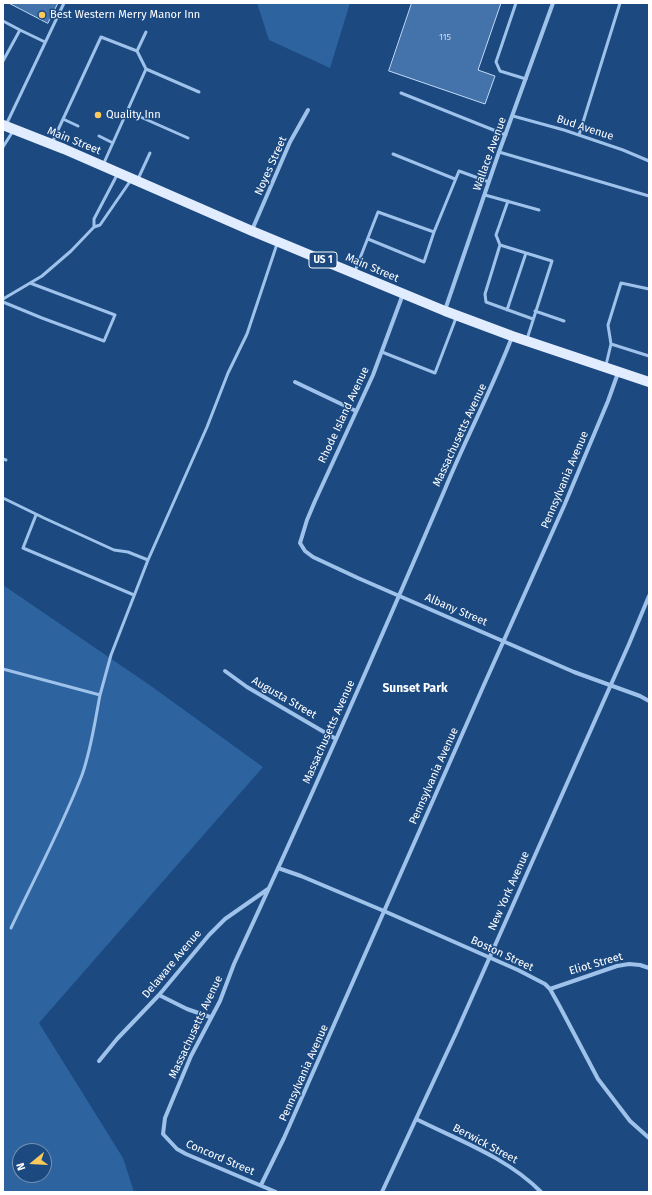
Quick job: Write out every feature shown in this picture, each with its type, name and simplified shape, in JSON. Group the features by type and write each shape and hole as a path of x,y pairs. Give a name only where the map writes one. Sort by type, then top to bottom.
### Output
{"main road":[{"name":"Main Street","path":"7,127 103,166 252,231 445,311 512,336 649,382"}],"street":[{"name":"Wallace Avenue","path":"445,311 499,152 553,3"},
{"name":"Noyes Street","path":"252,231 290,142 308,110"},
{"name":"Rhode Island Avenue","path":"300,543 312,507 373,375 403,294"},
{"name":"Massachusetts Avenue","path":"163,1134 165,1118 172,1101 210,1017 220,1000 234,964 336,739 452,473 496,377 512,336"},
{"name":"Pennsylvania Avenue","path":"261,1185 284,1138 504,641 605,408 618,372"},
{"path":"295,382 356,411"},
{"name":"Albany Street","path":"300,543 305,551 313,557 399,596 574,672 640,696 649,701"},
{"name":"New York Avenue","path":"382,1192 490,958 649,596"},
{"name":"Augusta Street","path":"225,670 247,687 336,739"},
{"name":"Boston Street","path":"278,868 301,876 518,970 545,984 550,989 598,1078 630,1121 649,1138"},
{"name":"Delaware Avenue","path":"99,1062 117,1039 158,995 214,929 225,919 269,888"},
{"name":"Eliot Street","path":"550,989 617,966 629,964 649,968"},
{"path":"158,995 187,1009 210,1017"},
{"name":"Berwick Street","path":"416,1119 510,1167 533,1184 541,1192"},
{"name":"Concord Street","path":"163,1134 170,1143 181,1152 276,1192"}],"lane":[{"path":"3,147 7,127 64,3"},
{"path":"516,3 496,62 500,71 526,78"},
{"path":"579,135 620,4 614,3"},
{"path":"3,21 45,42"},
{"path":"3,61 20,30"},
{"path":"137,51 146,32"},
{"path":"52,145 101,37 137,51 146,68 199,92"},
{"path":"103,166 146,68"},
{"path":"401,93 506,134"},
{"path":"127,110 188,138"},
{"name":"Bud Avenue","path":"513,116 579,135 623,150 649,161"},
{"path":"63,119 78,126"},
{"path":"99,136 113,143"},
{"path":"499,152 649,196"},
{"path":"3,300 42,276 71,251 94,227 100,225 135,180 150,153"},
{"path":"393,154 455,178"},
{"path":"368,239 424,262 434,232 459,171 489,182"},
{"path":"94,227 94,219 118,173"},
{"path":"485,195 539,210"},
{"path":"508,201 496,235 500,245 485,294 486,302 533,319"},
{"path":"354,273 378,212 434,232"},
{"path":"11,928 57,832 82,774 100,695 112,655 134,595 207,427 228,373 247,334 278,242"},
{"path":"500,245 552,261 526,340"},
{"path":"507,310 526,253"},
{"path":"3,300 42,318 104,341 115,315 30,283"},
{"path":"605,368 611,344 608,325 621,283 649,289"},
{"path":"535,311 564,321"},
{"path":"382,352 435,373 457,315"},
{"path":"611,344 649,356"},
{"path":"3,498 36,515 114,550 128,552 148,560"},
{"path":"36,515 23,548 134,595"},
{"path":"3,669 100,695"}],"shaded area":[{"path":"257,3 350,3 330,68 269,40"},
{"path":"3,585 151,686 263,767 39,1023 123,1158 134,1192 3,1192"}],"building":[{"name":"Best Western Merry Manor Inn","path":"9,3 58,3 48,23"},
{"path":"412,3 501,3 478,70 495,76 485,104 389,71"}],"place":[{"name":"Best Western Merry Manor Inn","path":"42,15"},
{"name":"Quality Inn","path":"98,115"}],"district":[{"name":"Sunset Park","path":"415,689"}]}
